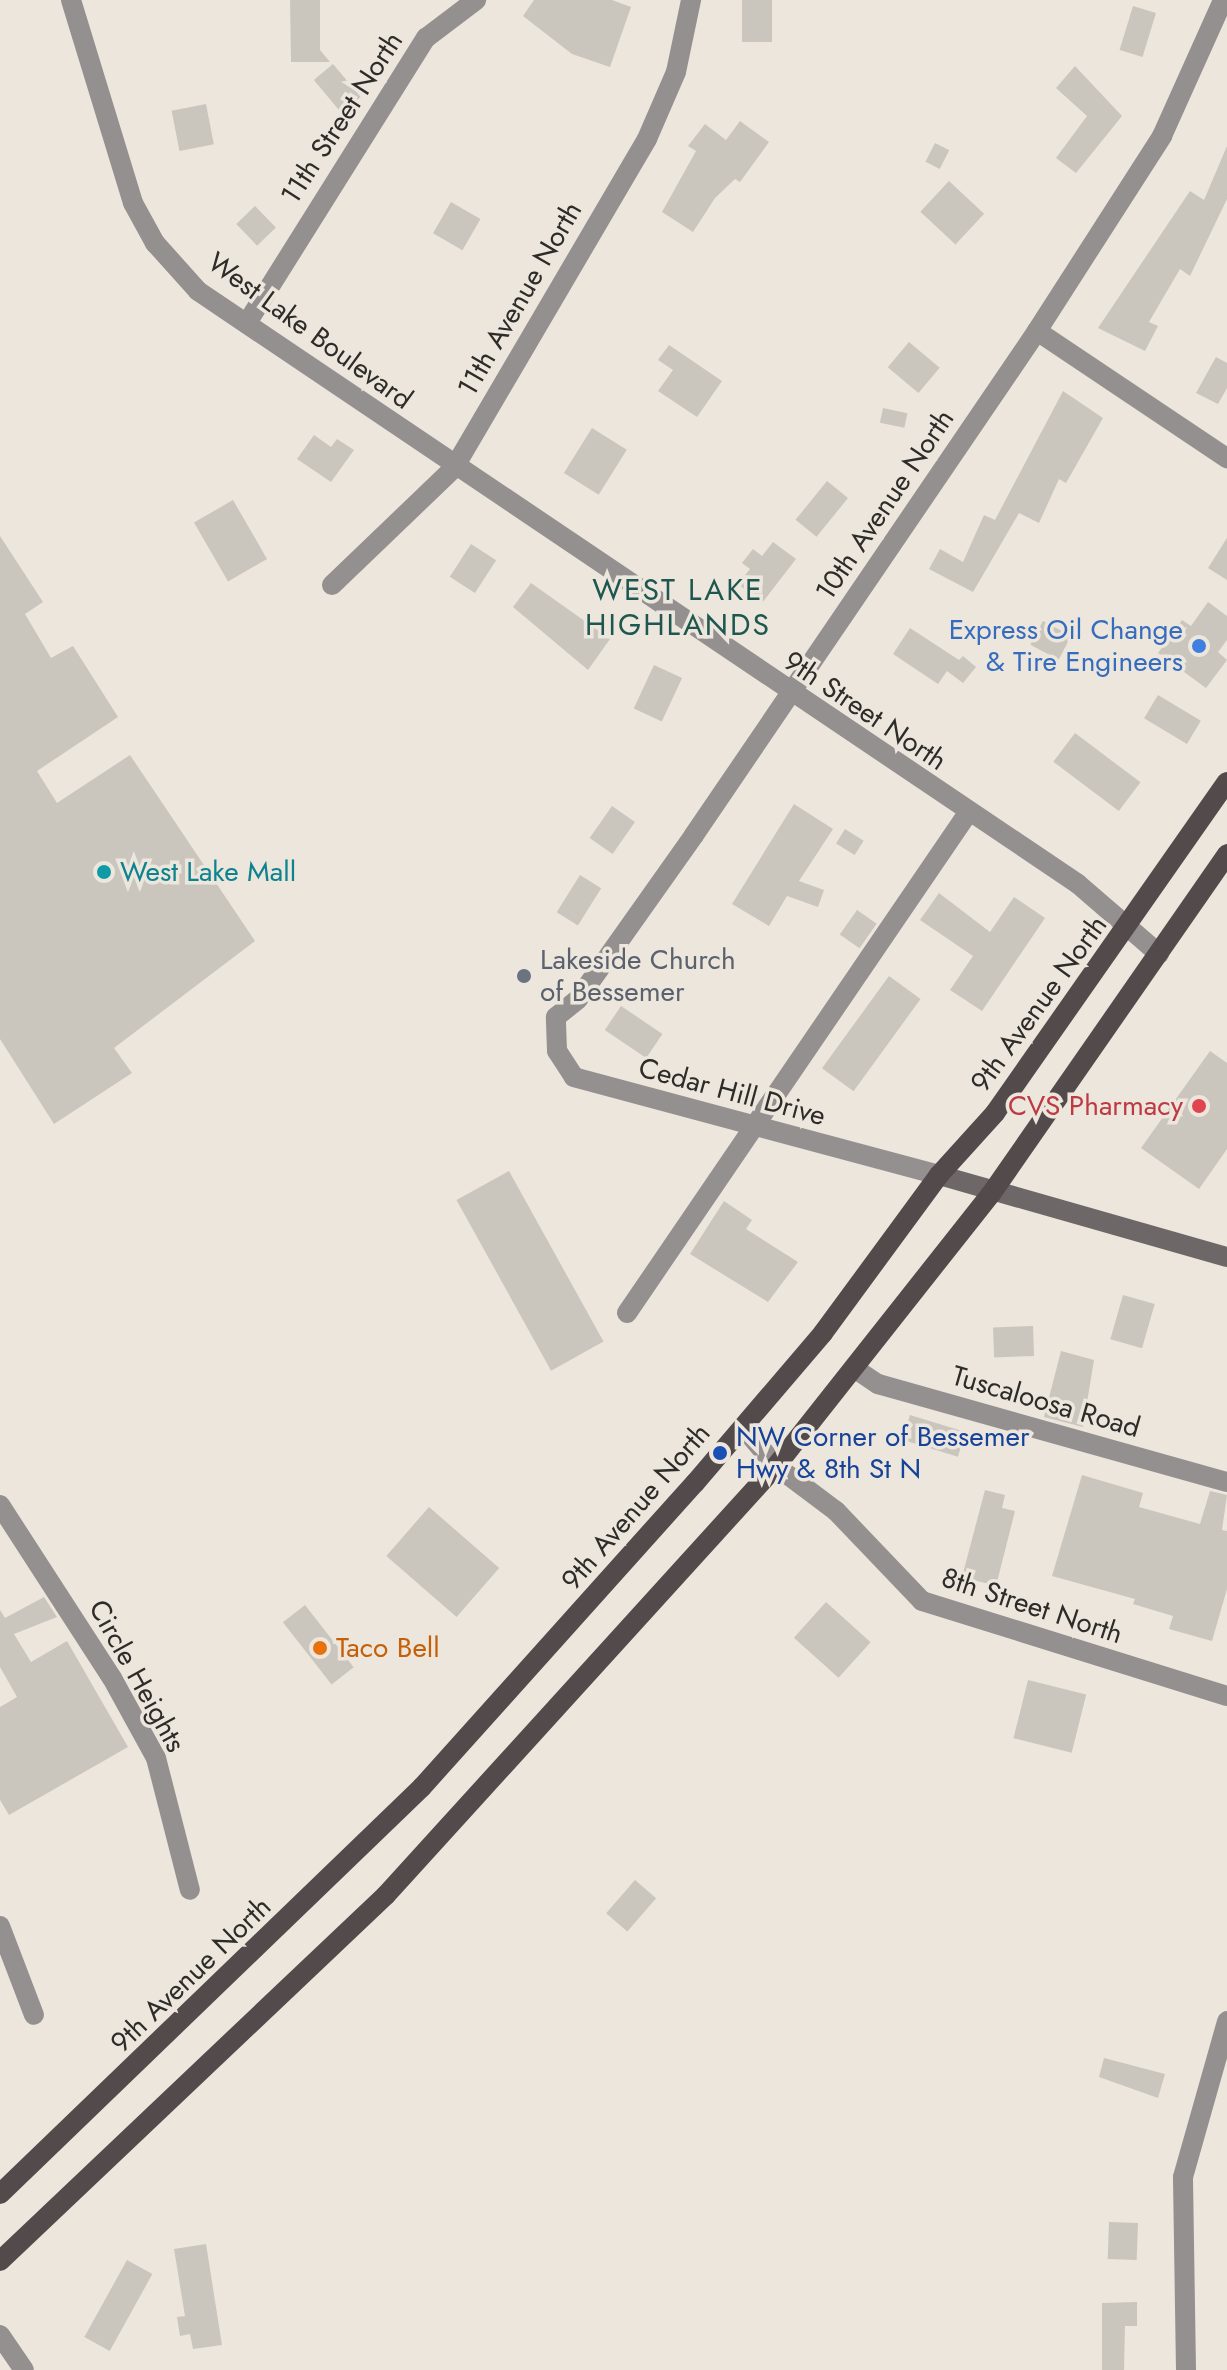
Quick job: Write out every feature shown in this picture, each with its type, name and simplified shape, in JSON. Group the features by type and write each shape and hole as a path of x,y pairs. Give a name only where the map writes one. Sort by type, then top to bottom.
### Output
{"main road":[{"name":"9th Avenue North","path":"0,2194 422,1787 743,1427 861,1285 939,1175 995,1113 1130,926 1227,782"},
{"path":"0,2261 386,1895 776,1466 991,1194 1227,854"}],"street":[{"name":"West Lake Boulevard","path":"71,0 133,203 155,243 198,291 454,468"},
{"name":"11th Street North","path":"247,323 426,38 476,0"},
{"name":"11th Avenue North","path":"332,585 454,468 647,139 676,72 691,0"},
{"name":"10th Avenue North","path":"556,1017 578,999 1037,331 1162,136 1223,0"},
{"path":"1037,331 1227,458"},
{"name":"9th Street North","path":"454,468 1078,884 1159,954"},
{"path":"627,1313 740,1155 749,1128 968,813"},
{"name":"Cedar Hill Drive","path":"556,1017 557,1051 574,1077 749,1128 939,1175"},
{"path":"939,1175 991,1194 1227,1257"},
{"name":"Tuscaloosa Road","path":"854,1368 878,1384 1227,1482"},
{"name":"8th Street North","path":"743,1427 776,1466 836,1511 922,1601 1227,1696"},
{"name":"Circle Heights","path":"0,1505 112,1678 156,1758 190,1890"},
{"path":"0,1926 34,2015"},
{"path":"1186,2370 1183,2177 1226,2027"},
{"path":"0,2335 24,2370"}],"building":[{"path":"290,0 320,0 320,50 330,62 291,62"},
{"path":"534,0 612,0 631,7 610,67 572,54 523,16"},
{"path":"742,0 772,0 772,42 742,42"},
{"path":"1133,6 1156,13 1143,57 1120,50"},
{"path":"333,64 361,97 341,113 314,80"},
{"path":"1075,66 1122,116 1076,173 1056,158 1087,116 1056,88"},
{"path":"206,104 214,144 179,151 172,111"},
{"path":"740,121 769,142 740,182 735,179 715,198 693,232 662,212 696,151 688,146 705,124 726,140"},
{"path":"935,143 949,150 940,169 925,162"},
{"path":"1227,146 1227,199 1190,276 1180,269 1149,322 1158,326 1145,351 1098,328 1190,191 1204,200"},
{"path":"949,181 984,214 955,244 920,212"},
{"path":"451,202 480,219 462,250 433,233"},
{"path":"255,206 276,228 257,246 236,224"},
{"path":"909,342 940,368 918,393 888,367"},
{"path":"669,345 722,381 697,417 658,391 673,370 658,360"},
{"path":"1216,357 1227,363 1227,388 1218,404 1196,393"},
{"path":"1063,391 1103,418 1066,483 1059,479 1039,523 1019,513 973,592 929,569 940,549 963,562 984,515 995,520"},
{"path":"883,408 907,413 904,428 880,423"},
{"path":"592,428 627,450 599,495 564,473"},
{"path":"314,435 331,447 337,439 354,450 331,482 297,459"},
{"path":"827,481 848,498 817,537 796,520"},
{"path":"233,500 267,559 228,581 194,522"},
{"name":"West Lake Mall","path":"0,536 43,602 25,614 51,658 73,646 118,717 37,771 57,803 130,755 255,941 114,1048 132,1073 54,1124 0,1039"},
{"path":"1227,538 1227,580 1208,568"},
{"path":"773,542 796,559 762,603 738,584 750,569 742,563 753,549 762,556"},
{"path":"471,544 496,560 475,593 450,577"},
{"path":"531,583 610,639 588,670 513,607"},
{"path":"1208,602 1227,616 1227,640 1218,652 1227,660 1206,688 1158,653 1182,620 1191,626"},
{"path":"1043,621 1071,636 1059,660 1030,645"},
{"path":"910,628 959,660 963,656 976,667 963,683 947,671 938,684 893,654"},
{"path":"654,665 682,678 662,722 634,709"},
{"path":"1158,695 1201,721 1187,744 1144,718"},
{"path":"1075,733 1140,782 1119,811 1053,762"},
{"path":"794,804 833,829 799,881 824,890 818,907 787,896 769,926 732,904"},
{"path":"612,806 635,822 613,854 590,838"},
{"path":"845,829 864,841 855,855 836,843"},
{"path":"580,875 601,888 578,926 557,912"},
{"path":"939,893 990,932 1014,897 1045,918 982,1011 950,990 973,956 920,920"},
{"path":"857,910 877,924 859,948 840,935"},
{"path":"889,976 921,999 854,1091 822,1068"},
{"path":"621,1006 662,1034 646,1058 605,1030"},
{"name":"CVS Pharmacy","path":"1210,1051 1227,1063 1227,1149 1199,1189 1141,1148"},
{"path":"509,1171 604,1342 551,1371 457,1200"},
{"path":"724,1201 752,1220 746,1229 798,1262 768,1302 690,1254"},
{"path":"1123,1295 1155,1304 1142,1348 1110,1339"},
{"path":"1033,1326 1034,1356 994,1357 993,1327"},
{"path":"1061,1351 1094,1360 1083,1427 1044,1417"},
{"path":"910,1415 965,1432 958,1457 902,1440"},
{"path":"1082,1475 1143,1493 1139,1507 1200,1524 1210,1491 1227,1495 1222,1530 1227,1531 1227,1589 1212,1641 1169,1629 1173,1616 1133,1604 1135,1599 1052,1576"},
{"path":"985,1490 1005,1495 1002,1508 1015,1511 996,1586 962,1577"},
{"path":"429,1507 499,1568 457,1617 386,1556"},
{"path":"44,1597 57,1617 14,1634 31,1662 67,1641 128,1747 9,1815 0,1800 0,1707 17,1697 0,1667 0,1610 5,1618"},
{"path":"826,1602 871,1642 838,1678 794,1638"},
{"name":"Taco Bell","path":"305,1605 354,1667 332,1684 283,1622"},
{"path":"1028,1680 1086,1695 1072,1753 1013,1738"},
{"path":"635,1880 656,1898 627,1932 606,1913"},
{"path":"1104,2058 1165,2074 1158,2098 1099,2077"},
{"path":"1109,2222 1138,2223 1137,2260 1108,2259"},
{"path":"206,2244 222,2345 193,2349 190,2334 180,2336 177,2317 185,2316 174,2249"},
{"path":"127,2260 152,2274 110,2351 84,2337"},
{"path":"1137,2302 1137,2326 1125,2326 1124,2370 1102,2370 1102,2303"}],"place":[{"name":"Express Oil Change & Tire Engineers","path":"1199,646"},
{"name":"West Lake Mall","path":"104,872"},
{"name":"Lakeside Church of Bessemer","path":"524,976"},
{"name":"CVS Pharmacy","path":"1199,1106"},
{"name":"NW Corner of Bessemer Hwy & 8th St N","path":"720,1453"},
{"name":"Taco Bell","path":"320,1648"}],"district":[{"name":"WEST LAKE HIGHLANDS","path":"678,607"}]}
